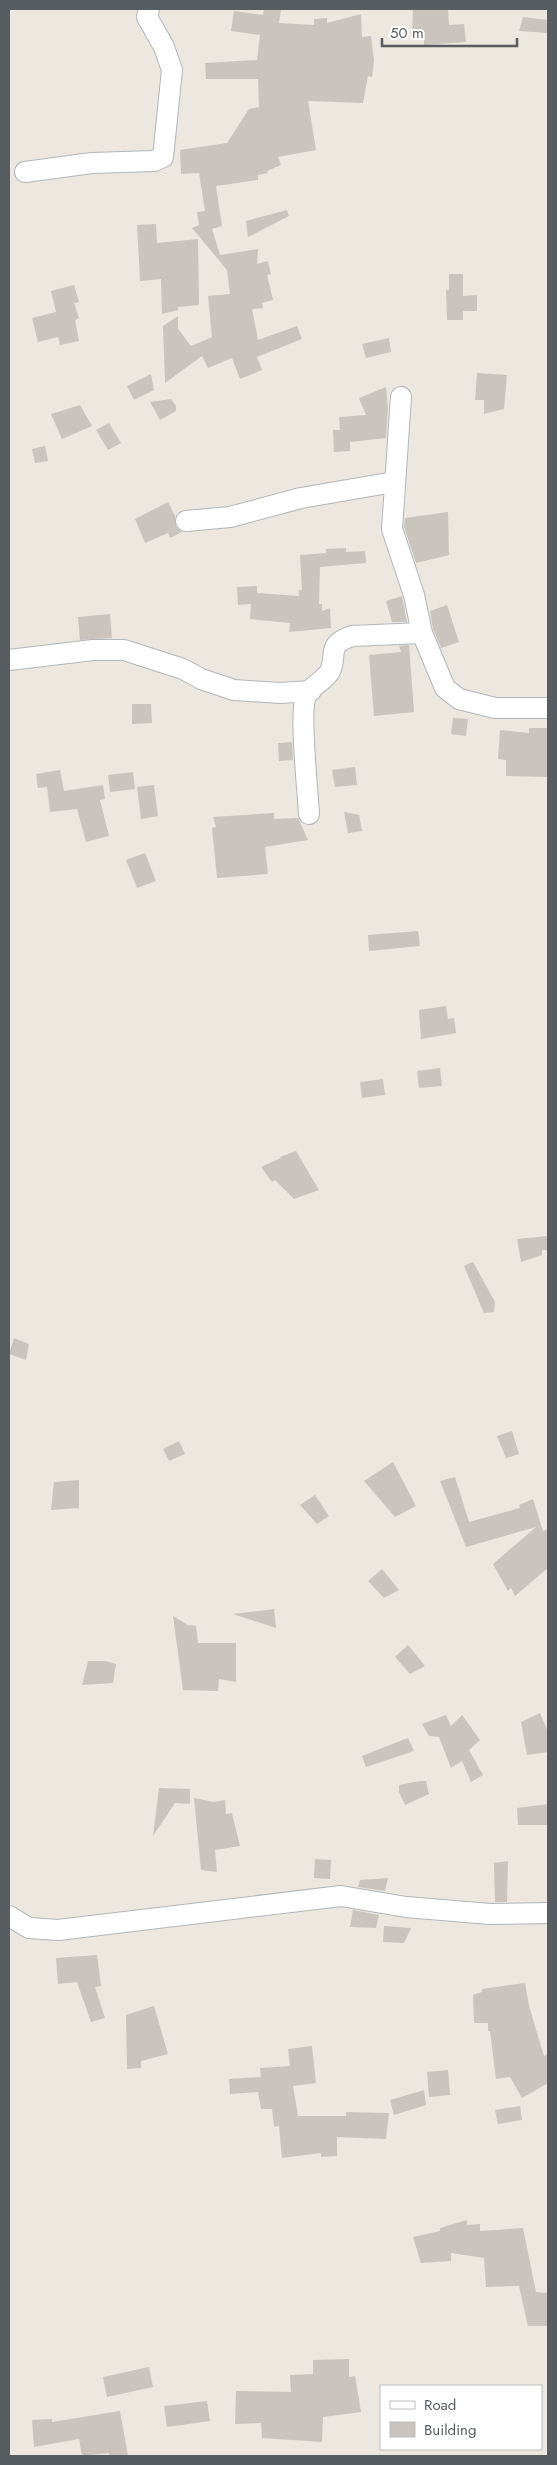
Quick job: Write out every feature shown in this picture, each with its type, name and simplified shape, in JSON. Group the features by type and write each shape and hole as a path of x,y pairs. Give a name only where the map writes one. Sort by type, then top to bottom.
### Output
{"street":[{"path":"25,172 92,163 154,161 163,157 172,70 164,47 147,17 149,9"},
{"path":"401,397 392,529 414,595 422,633 445,688 459,699 495,708 548,708"},
{"path":"186,521 230,517 301,498 394,482"},
{"path":"309,814 303,714 306,696 330,671 332,652 342,639 352,636 422,633"},
{"path":"9,660 94,650 124,650 183,669 200,679 234,690 280,693 311,691"},
{"path":"9,1916 29,1928 58,1930 341,1896 406,1907 490,1914 548,1913"}],"building":[{"path":"264,9 281,9 279,23 314,25 314,19 327,18 327,23 361,14 362,37 371,36 374,61 372,77 368,76 363,103 308,101 316,150 278,157 281,165 267,171 268,173 258,175 258,180 216,186 222,226 212,229 220,255 258,249 257,264 268,261 271,274 267,275 273,300 262,303 263,308 252,309 258,340 297,326 302,339 257,357 262,370 240,379 232,358 208,368 202,356 165,383 163,326 178,316 178,329 191,346 212,337 208,296 230,294 227,270 192,228 199,225 197,212 205,211 199,173 181,174 180,150 227,143 249,109 259,107 258,79 206,79 205,63 257,60 260,35 231,31 234,11 263,15"},
{"path":"413,9 448,9 449,25 464,24 466,42 424,45 424,35 412,34"},
{"path":"523,17 548,20 547,33 519,31"},
{"path":"287,210 289,216 248,237 246,221"},
{"path":"156,224 157,243 198,239 199,305 178,307 178,310 162,314 161,279 140,281 137,225"},
{"path":"449,274 463,274 463,296 477,295 477,311 463,311 463,320 447,320 446,290 449,290"},
{"path":"74,285 79,302 74,303 79,318 75,320 79,341 60,345 58,337 38,342 32,318 56,312 51,291"},
{"path":"389,338 391,352 366,358 362,344"},
{"path":"477,373 507,375 504,409 484,414 484,400 475,400"},
{"path":"151,374 154,390 134,400 127,386"},
{"path":"386,387 388,409 386,438 350,442 350,451 334,452 333,430 340,430 339,417 366,415 359,398"},
{"path":"171,399 176,406 176,411 160,420 150,402"},
{"path":"80,405 92,426 62,439 51,414"},
{"path":"109,423 121,443 108,450 96,430"},
{"path":"45,446 48,461 35,463 32,449"},
{"path":"168,502 175,516 176,527 182,532 170,538 168,533 145,543 135,519"},
{"path":"448,512 449,555 416,563 404,527 405,518"},
{"path":"346,548 346,552 365,551 366,563 320,567 319,604 322,604 322,611 330,608 331,628 289,632 290,623 250,619 251,604 238,605 237,587 257,586 257,593 299,596 299,590 302,590 300,555 326,553 326,549"},
{"path":"402,596 407,622 392,622 386,601"},
{"path":"447,605 459,642 441,648 433,629 430,611"},
{"path":"110,614 112,638 80,640 78,617"},
{"path":"409,645 414,712 374,716 369,655 401,652 399,646"},
{"path":"132,704 151,704 152,723 132,724"},
{"path":"453,718 468,719 466,736 451,734"},
{"path":"529,728 548,728 548,777 506,776 506,760 498,759 500,730 529,733"},
{"path":"292,742 293,760 279,761 278,743"},
{"path":"355,767 357,785 335,787 332,770"},
{"path":"60,770 64,791 103,785 105,799 100,800 109,836 86,842 77,809 50,812 47,787 38,788 36,774"},
{"path":"133,772 135,789 110,792 108,775"},
{"path":"154,785 158,816 141,819 137,787"},
{"path":"344,812 359,815 362,831 348,833"},
{"path":"274,813 274,819 298,818 308,840 265,847 268,874 217,878 212,828 216,827 213,817"},
{"path":"145,853 156,881 137,888 126,860"},
{"path":"418,931 420,946 369,951 368,935"},
{"path":"446,1006 448,1019 454,1018 456,1033 421,1039 419,1010"},
{"path":"440,1068 442,1086 419,1088 417,1071"},
{"path":"383,1079 385,1095 362,1098 360,1082"},
{"path":"296,1151 319,1190 294,1199 275,1180 272,1182 261,1167"},
{"path":"548,1236 548,1250 542,1250 542,1255 521,1262 517,1239"},
{"path":"473,1262 495,1302 494,1312 484,1313 464,1266"},
{"path":"14,1338 29,1344 26,1360 9,1354"},
{"path":"512,1431 519,1454 506,1458 497,1436"},
{"path":"179,1441 185,1454 169,1461 163,1449"},
{"path":"393,1462 416,1506 395,1517 364,1481"},
{"path":"455,1477 469,1522 520,1508 519,1505 533,1499 543,1531 548,1529 548,1568 515,1596 511,1588 508,1591 493,1564 536,1527 466,1547 440,1481"},
{"path":"79,1480 79,1508 51,1510 54,1482"},
{"path":"315,1495 329,1516 317,1524 300,1505"},
{"path":"382,1569 399,1590 384,1598 368,1581"},
{"path":"274,1609 276,1628 233,1614"},
{"path":"173,1616 188,1625 196,1626 198,1643 236,1643 236,1682 219,1679 218,1691 183,1690"},
{"path":"408,1645 425,1666 410,1674 395,1657"},
{"path":"88,1661 105,1661 116,1664 113,1683 82,1685"},
{"path":"540,1713 548,1732 548,1752 527,1755 521,1722"},
{"path":"446,1715 451,1726 462,1715 480,1740 469,1750 483,1775 471,1782 462,1761 451,1768 439,1737 429,1736 422,1724"},
{"path":"408,1738 414,1751 366,1767 362,1756"},
{"path":"426,1781 429,1794 405,1805 399,1792 399,1785"},
{"path":"159,1788 190,1789 190,1804 175,1803 153,1836"},
{"path":"194,1798 214,1802 225,1800 226,1814 232,1813 240,1846 215,1850 217,1872 201,1870"},
{"path":"548,1804 548,1825 518,1825 517,1808"},
{"path":"315,1859 331,1860 330,1879 314,1878"},
{"path":"508,1861 507,1902 495,1902 494,1863"},
{"path":"388,1878 385,1891 358,1887 360,1880"},
{"path":"353,1910 379,1915 376,1928 350,1927"},
{"path":"384,1926 411,1928 404,1943 383,1942"},
{"path":"97,1955 101,1986 95,1987 105,2018 91,2022 77,1982 58,1984 56,1958"},
{"path":"525,1983 529,2006 544,2056 548,2054 548,2083 522,2098 510,2077 496,2079 488,2023 474,2023 473,1995 482,1992 482,1989"},
{"path":"154,2006 168,2054 141,2061 141,2068 127,2069 126,2015"},
{"path":"312,2046 316,2083 293,2086 298,2116 346,2116 346,2112 389,2113 386,2139 337,2137 337,2156 321,2157 321,2153 282,2158 279,2126 274,2127 272,2109 261,2109 258,2092 230,2094 229,2079 261,2077 260,2068 290,2066 288,2049"},
{"path":"448,2070 450,2095 429,2097 427,2072"},
{"path":"424,2090 426,2105 394,2115 390,2100"},
{"path":"520,2106 522,2120 498,2124 495,2110"},
{"path":"467,2220 467,2225 480,2224 480,2231 523,2228 536,2292 548,2293 548,2326 528,2326 519,2286 486,2287 484,2258 451,2253 451,2261 421,2263 413,2237 440,2231 440,2228"},
{"path":"349,2359 349,2377 355,2376 361,2412 323,2417 322,2442 262,2438 261,2423 235,2424 236,2391 291,2392 290,2375 313,2374 313,2360"},
{"path":"149,2367 153,2387 107,2397 103,2377"},
{"path":"207,2401 210,2421 167,2427 164,2406"},
{"path":"120,2411 128,2456 109,2456 109,2453 82,2456 79,2439 34,2447 32,2420 52,2419 52,2422"}]}
